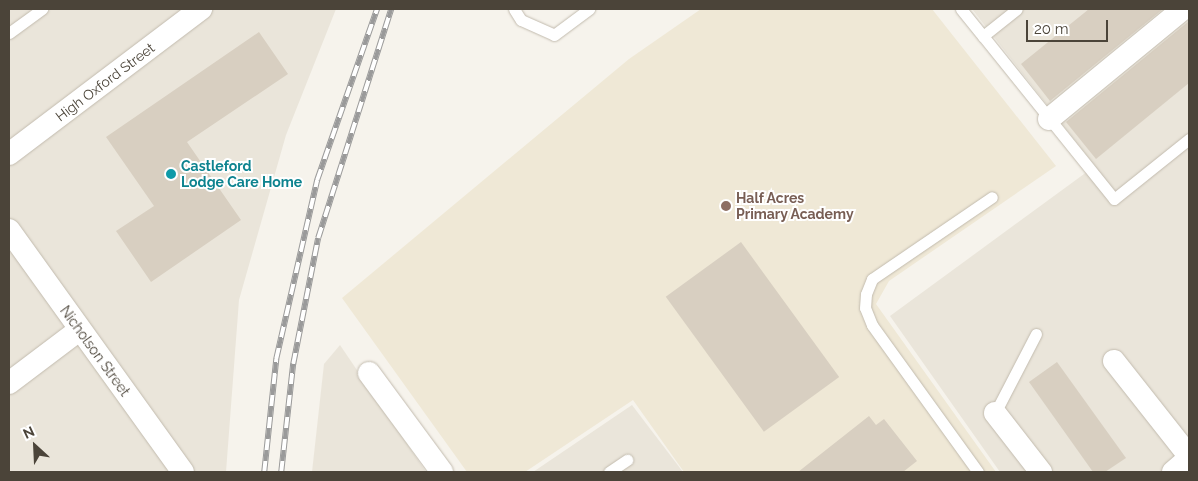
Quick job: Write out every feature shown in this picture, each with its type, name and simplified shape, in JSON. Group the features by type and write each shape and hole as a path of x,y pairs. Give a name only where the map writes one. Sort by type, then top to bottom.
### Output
{"street":[{"name":"High Oxford Street","path":"9,154 201,9"},
{"path":"1049,119 1183,9"},
{"name":"Nicholson Street","path":"9,230 183,472"},
{"path":"9,383 80,330"},
{"path":"1114,361 1189,457 1173,472"},
{"path":"369,373 442,472"},
{"path":"995,413 1041,472"}],"lane":[{"path":"9,33 42,9"},
{"path":"514,9 521,20 554,36 589,9"},
{"path":"961,9 1114,199 1189,139"},
{"path":"982,36 1017,9"},
{"path":"978,472 872,325 865,308 866,294 872,279 992,197"},
{"path":"995,413 1036,334"},
{"path":"609,472 627,460"}],"shaded area":[{"path":"9,9 336,9 286,135 239,300 226,472 9,472"},
{"name":"Half Acres Primary Academy","path":"701,9 932,9 1056,166 889,281 876,304 996,472 684,472 633,400 525,472 467,472 342,298 629,59"},
{"path":"972,9 1189,9 1189,472 1000,472 890,316 1095,166"},
{"path":"340,345 426,472 312,472 324,364"},
{"path":"632,405 683,472 533,472"}],"building":[{"path":"1089,9 1163,9 1050,101 1021,64"},
{"path":"1189,21 1189,83 1096,159 1066,122"},
{"name":"Castleford Lodge Care Home","path":"259,32 288,74 187,142 241,220 151,282 116,231 154,206 106,137"},
{"path":"741,242 839,377 764,432 666,297"},
{"path":"1057,362 1126,458 1105,472 1093,472 1029,382"},
{"path":"869,416 876,425 884,419 917,461 903,472 798,472"}],"railway":[{"path":"264,472 276,359 317,180 377,9"},
{"path":"281,472 293,364 318,238 391,9"}],"place":[{"name":"Castleford Lodge Care Home","path":"171,174"},
{"name":"Half Acres Primary Academy","path":"726,206"}]}
